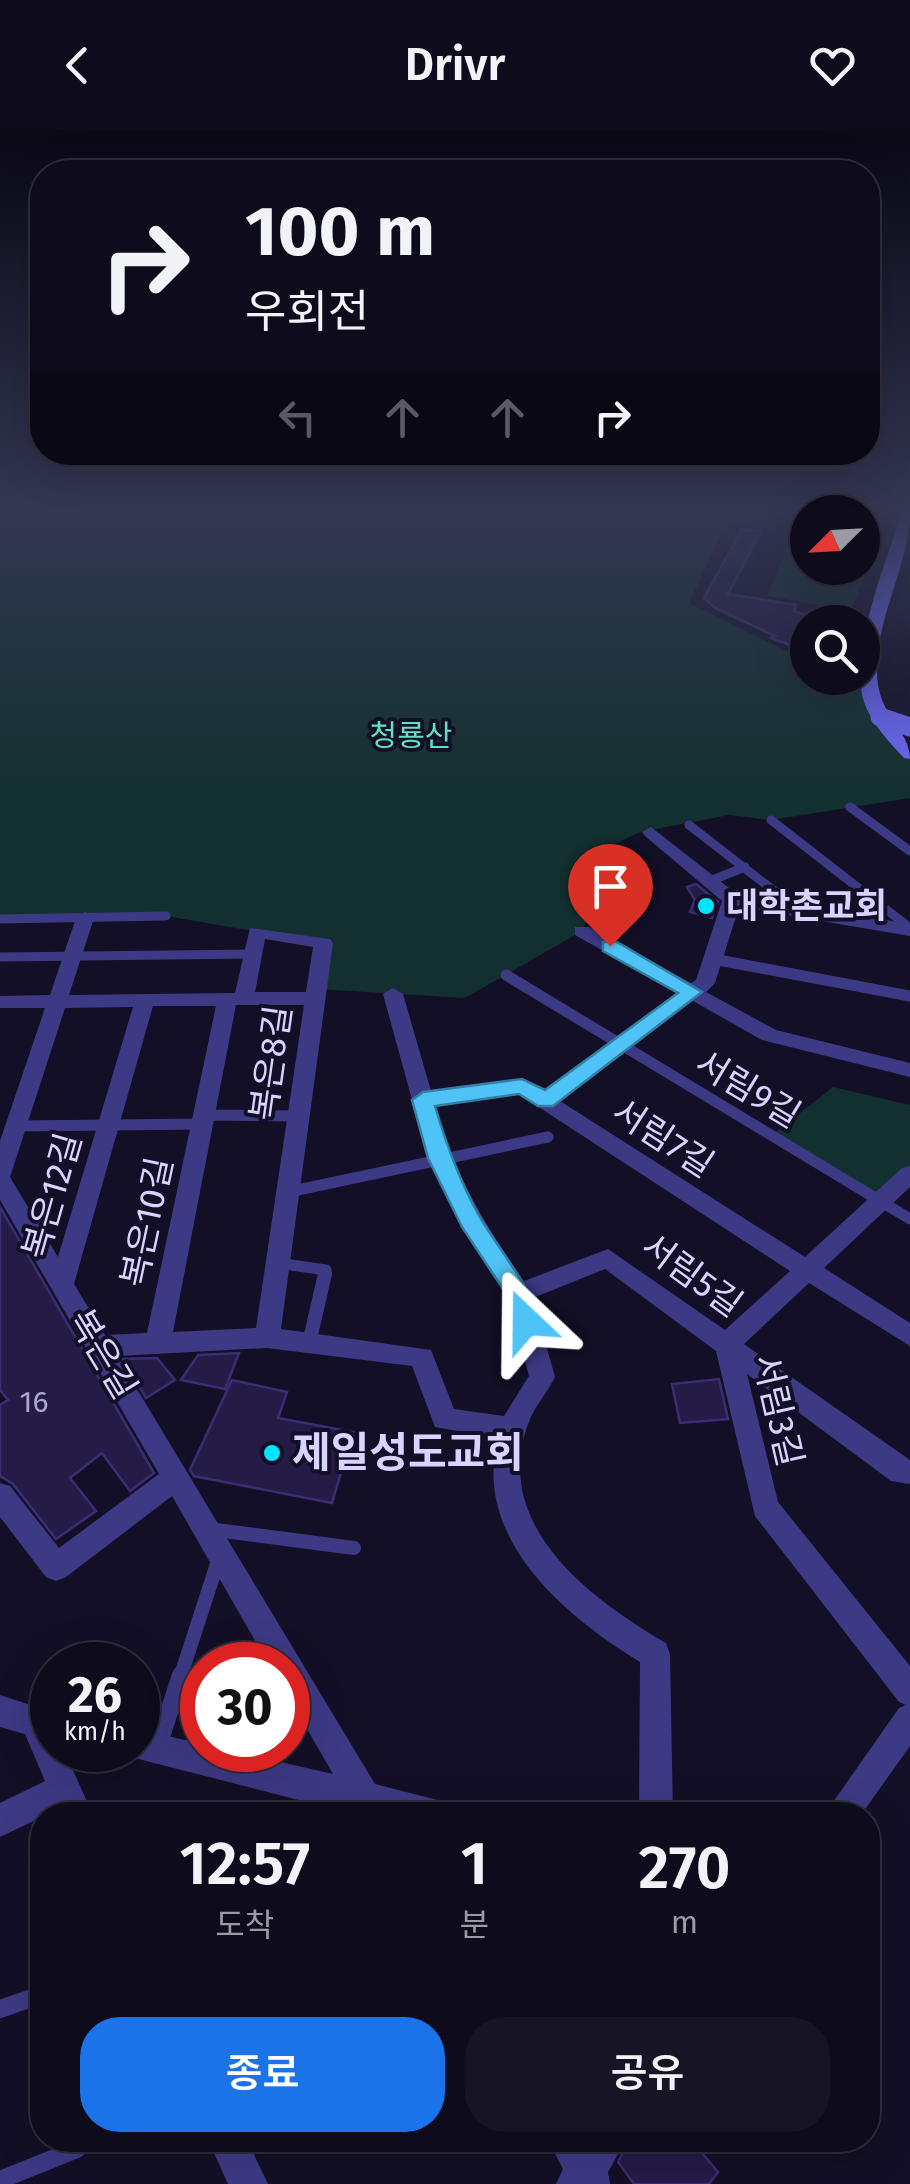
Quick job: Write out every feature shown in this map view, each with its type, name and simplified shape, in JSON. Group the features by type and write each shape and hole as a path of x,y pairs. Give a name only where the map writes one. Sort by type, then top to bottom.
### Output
{"main road":[{"path":"870,695 880,716 910,754"},
{"path":"880,716 910,726"}],"street":[{"path":"651,832 732,900 910,929"},
{"name":"서림7길","path":"732,900 704,983 545,1101 910,1336"},
{"path":"0,1177 86,918"},
{"path":"582,931 769,1036 910,1070"},
{"name":"복은8길","path":"254,943 323,943 267,1338"},
{"name":"복은10길","path":"158,1344 203,1120 254,943"},
{"path":"393,994 439,1158 470,1221 519,1293 542,1377 510,1428 504,1464 510,1502 545,1568 572,1601 612,1632 654,1654 656,1802"},
{"path":"0,1002 315,998"},
{"name":"복은12길","path":"62,1285 145,1000"},
{"path":"423,1100 522,1086 545,1101"},
{"name":"서림3길","path":"910,1174 727,1344 766,1508 910,1690"},
{"name":"복은길","path":"0,1177 273,1642"},
{"name":"서림5길","path":"519,1293 608,1258 901,1472 910,1472"},
{"path":"98,1346 267,1338 422,1356 444,1419 510,1428"},
{"path":"0,1495 56,1567 176,1478"},
{"name":"복은길","path":"310,1705 367,1802"},
{"path":"0,1711 30,1719"},
{"path":"850,1802 910,1719"},
{"path":"160,1750 351,1802"},
{"path":"60,1772 70,1802"},
{"path":"0,1820 30,1812"},
{"path":"233,2152 248,2184"}],"lane":[{"path":"850,807 910,851"},
{"path":"770,820 910,929"},
{"path":"689,825 800,912"},
{"path":"710,880 744,867"},
{"path":"0,919 166,916"},
{"path":"0,957 72,957 254,943"},
{"path":"712,960 910,996"},
{"name":"서림9길","path":"506,975 910,1218"},
{"path":"203,1120 298,1116"},
{"name":"복은12길","path":"108,1125 203,1120"},
{"path":"16,1126 108,1125"},
{"path":"288,1192 548,1137"},
{"path":"278,1263 326,1270 309,1343"},
{"path":"206,1529 354,1548"},
{"path":"160,1713 221,1554"},
{"path":"0,2009 30,1999"},
{"path":"0,2180 70,2152"}],"green space":[{"name":"청룡산","path":"0,606 695,606 790,653 790,695 872,695 910,754 910,798 771,820 729,815 640,832 615,844 624,859 594,871 596,900 582,931 465,998 317,989 323,943 166,916 0,919"},
{"path":"833,1087 910,1105 910,1174 881,1201 772,1135"}],"building":[{"path":"713,606 790,606 790,645 771,638 775,636"},
{"name":"대학촌교회","path":"696,884 718,902 712,918 690,912 695,900 687,887"},
{"path":"0,1207 154,1473 130,1491 102,1453 70,1478 96,1511 56,1539 13,1484 0,1476 0,1405 8,1400 0,1390"},
{"path":"239,1353 225,1389 181,1380 198,1355"},
{"path":"157,1358 175,1380 146,1398 123,1359"},
{"path":"719,1379 728,1419 680,1423 672,1384"},
{"name":"제일성도교회","path":"232,1380 287,1392 278,1418 353,1432 332,1503 194,1476 190,1470"},
{"path":"623,2152 701,2152 718,2172 709,2184 634,2184 618,2162"}],"place":[{"name":"대학촌교회","path":"706,906"},
{"name":"제일성도교회","path":"272,1453"}],"route":[{"path":"526,1321 519,1293 470,1221 439,1158 423,1100 522,1086 545,1101 692,992 610,946"}]}
